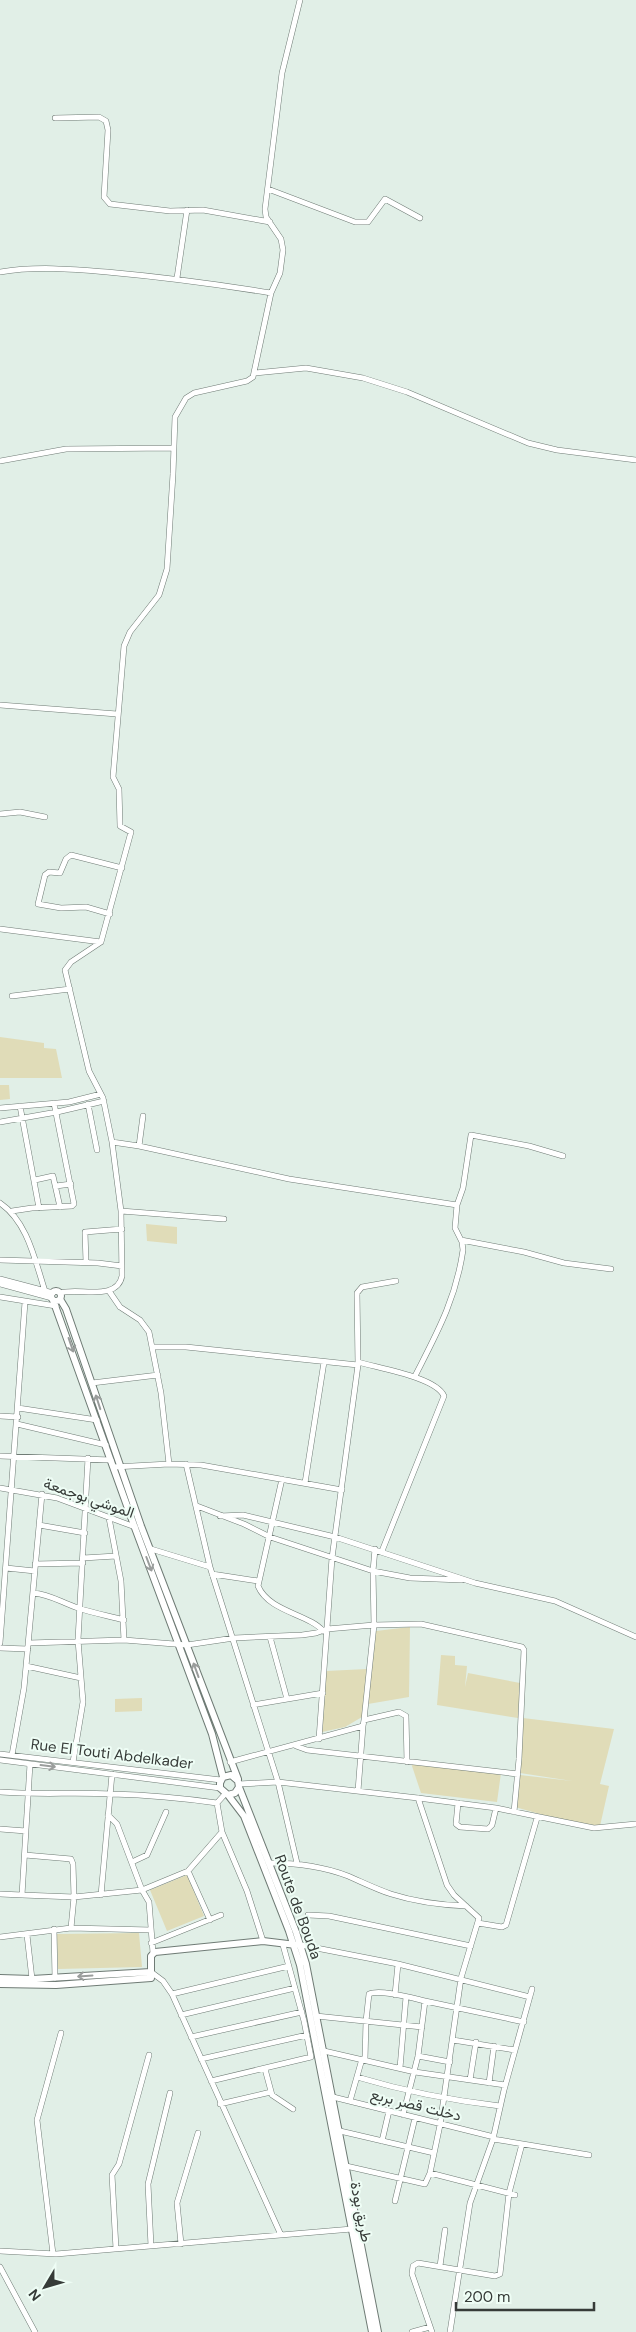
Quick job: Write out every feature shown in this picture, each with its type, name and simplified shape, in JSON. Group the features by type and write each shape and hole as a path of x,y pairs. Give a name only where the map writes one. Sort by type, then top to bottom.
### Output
{"main road":[{"path":"56,1298 66,1308 92,1383 117,1467 216,1746 224,1792 236,1793 239,1784 231,1775 222,1778"},
{"path":"56,1298 111,1460 117,1467"},
{"name":"Route de Bouda","path":"138,1527 151,1549 298,1945 316,2016 333,2097"},
{"name":"Route de Bouda","path":"224,1792 244,1816 298,1945 300,1965 326,2096"},
{"path":"151,1975 153,1953 263,1941 283,1945 298,1945"},
{"path":"0,1978 32,1979 151,1975"},
{"path":"0,1984 56,1985 151,1975"},
{"name":"طريق بودة","path":"326,2096 352,2228 378,2332"},
{"name":"طريق بودة","path":"333,2097 364,2273 372,2332"}],"street":[{"path":"0,1297 25,1302 56,1298 71,1290 109,1291 119,1284 122,1266 122,1229 112,1142 104,1101 89,1071 66,967 101,942 131,832 120,826 119,789 113,777 117,714 126,638 159,595 167,569 173,423 180,406 186,398 201,390 247,382 255,373 270,293 280,274 283,250 282,239 270,222 265,209 282,74 300,0"},
{"path":"55,118 99,117 106,120 108,130 104,197 107,203 170,211 203,210 270,222"},
{"path":"268,189 355,222 368,222 385,199 420,218"},
{"path":"177,278 187,210"},
{"path":"0,272 50,269 177,278 270,293"},
{"path":"255,373 306,368 363,378 407,392 528,443 557,450 636,460"},
{"path":"0,461 66,449 173,448"},
{"path":"0,705 117,714"},
{"path":"0,814 20,812 45,817"},
{"path":"110,914 86,907 62,908 38,904 45,875 49,872 60,873 66,858 71,855 122,868"},
{"path":"0,929 101,942"},
{"path":"12,996 70,989"},
{"path":"0,1108 78,1101 101,1094"},
{"path":"0,1122 104,1101"},
{"path":"12,1211 72,1206 74,1204 54,1103"},
{"path":"88,1104 97,1150"},
{"path":"20,1106 39,1208"},
{"path":"139,1146 142,1116"},
{"path":"415,1376 437,1334 454,1294 463,1250 461,1240 454,1228 457,1205 463,1188 471,1134 529,1146 564,1156"},
{"path":"112,1142 298,1180 457,1205"},
{"path":"35,1180 54,1176 60,1207"},
{"path":"56,1186 71,1184"},
{"path":"0,1203 12,1211 20,1223 36,1262 45,1291"},
{"path":"121,1211 224,1219"},
{"path":"86,1262 85,1232 122,1229"},
{"path":"461,1240 564,1262 611,1269"},
{"path":"0,1260 86,1262 122,1266"},
{"path":"0,1279 45,1291 56,1298"},
{"path":"319,1738 325,1630 332,1558 358,1364 358,1290 362,1287 396,1281"},
{"path":"0,1284 56,1298"},
{"path":"109,1291 124,1311 143,1323 149,1332 158,1375 169,1464"},
{"path":"0,1643 4,1564 18,1417 25,1302"},
{"path":"153,1347 205,1349 358,1364 415,1376 441,1389 444,1399 382,1551"},
{"path":"305,1483 324,1362"},
{"path":"92,1383 158,1375"},
{"path":"18,1408 97,1420"},
{"path":"0,1416 18,1417"},
{"path":"17,1424 106,1445"},
{"path":"0,1456 111,1460"},
{"path":"74,1762 83,1702 78,1640 87,1509 88,1458"},
{"path":"117,1467 186,1464 342,1490"},
{"path":"186,1464 210,1567 278,1782 297,1863"},
{"path":"282,1479 270,1537 258,1581 260,1590 281,1608 325,1630"},
{"name":"الموشي بوجمعة","path":"0,1488 12,1488 42,1494 138,1527"},
{"path":"12,1755 29,1646 42,1494"},
{"path":"197,1506 244,1524 270,1537 373,1571 418,1579 468,1580"},
{"path":"220,1516 243,1515 336,1537 468,1580 555,1601 636,1637"},
{"path":"109,1518 124,1620 124,1640"},
{"path":"39,1525 85,1533"},
{"path":"151,1549 210,1567"},
{"path":"358,1791 363,1723 374,1625 373,1571 375,1549"},
{"path":"35,1564 116,1556"},
{"path":"4,1564 35,1571"},
{"path":"212,1574 258,1581"},
{"path":"33,1592 50,1595 59,1601 80,1609 124,1620"},
{"path":"0,1648 78,1640 124,1640 187,1645 234,1638 302,1635 325,1630 374,1625 421,1624 523,1648 524,1664 518,1774 514,1812"},
{"path":"270,1636 287,1699"},
{"path":"26,1666 81,1678"},
{"path":"253,1705 322,1693"},
{"path":"230,1762 295,1746 396,1712 404,1713 407,1732 407,1762"},
{"path":"295,1746 306,1750 518,1774"},
{"name":"Rue El Touti Abdelkader","path":"0,1754 222,1778"},
{"name":"Rue El Touti Abdelkader","path":"0,1760 112,1774 224,1792"},
{"path":"22,1895 30,1764"},
{"path":"102,1895 112,1774"},
{"path":"239,1784 278,1782 418,1798 496,1808 537,1818 594,1828 636,1824"},
{"path":"0,1792 162,1796 217,1803"},
{"path":"224,1792 217,1803 222,1832 247,1891 263,1941"},
{"path":"346,2166 424,2184 430,2173 440,2124 461,1978 478,1923 478,1916 454,1895 447,1886 418,1798"},
{"path":"458,1803 456,1824 460,1827 488,1829 492,1826 496,1808"},
{"path":"132,1862 147,1855 155,1832 166,1812"},
{"path":"108,1815 117,1824 142,1890 149,1902 153,1953"},
{"path":"478,1923 502,1928 506,1925 537,1818"},
{"path":"0,1829 26,1831"},
{"path":"0,1894 74,1896 142,1890 188,1871 222,1832"},
{"path":"25,1855 71,1859 74,1864 71,1928"},
{"path":"269,1863 297,1863 327,1869 411,1900 466,1906"},
{"path":"188,1871 210,1920"},
{"path":"151,1943 221,1915"},
{"path":"308,1915 329,1916 471,1946"},
{"path":"0,1937 71,1928 151,1930"},
{"path":"54,1930 55,1978"},
{"path":"27,1935 32,1979"},
{"path":"211,2082 311,2058 302,2012 283,1945"},
{"path":"298,1945 461,1978 530,1997"},
{"path":"395,1995 398,1964"},
{"path":"172,1994 289,1966"},
{"path":"151,1975 167,1985 172,1994 220,2104 281,2235"},
{"path":"181,2015 295,1988"},
{"path":"450,2332 464,2236 475,2186 493,2138 505,2085 532,1989"},
{"path":"350,2101 364,2059 369,1994 395,1995 524,2022"},
{"path":"400,2068 406,1997"},
{"path":"403,2115 415,2072 425,2001"},
{"path":"191,2037 302,2012"},
{"path":"316,2016 422,2027"},
{"path":"53,2254 37,2120 61,2033"},
{"path":"201,2059 307,2035"},
{"path":"453,2040 476,2042 515,2050"},
{"path":"470,2080 476,2042"},
{"path":"489,2083 494,2046"},
{"path":"324,2051 415,2072 505,2085"},
{"path":"116,2249 112,2175 119,2164 150,2055"},
{"path":"418,2056 450,2062"},
{"path":"265,2069 274,2097 293,2109"},
{"path":"357,2078 409,2093 444,2100 500,2106"},
{"path":"220,2104 271,2092"},
{"path":"151,2246 148,2184 170,2093"},
{"name":"دخلت قصر بربع","path":"333,2097 493,2138 590,2155"},
{"path":"382,2141 389,2111"},
{"path":"395,2201 414,2118"},
{"path":"340,2131 434,2154"},
{"path":"181,2244 177,2203 198,2134"},
{"path":"412,2332 431,2329 416,2287 412,2269 418,2263 495,2276 500,2273 522,2144"},
{"path":"430,2173 512,2194"},
{"path":"0,2251 53,2254 352,2228"},
{"path":"440,2266 445,2230"},
{"path":"0,2267 35,2332"}],"shaded area":[{"path":"0,1037 44,1043 44,1048 56,1049 62,1078 0,1078"},
{"path":"0,1085 9,1085 10,1099 0,1100"},
{"path":"146,1224 177,1227 177,1244 147,1241"},
{"path":"410,1627 409,1697 368,1704 376,1631"},
{"path":"441,1655 455,1656 455,1665 467,1666 465,1687 468,1673 520,1683 518,1718 437,1705"},
{"path":"367,1669 362,1717 345,1727 322,1732 326,1671"},
{"path":"142,1698 142,1711 115,1712 115,1699"},
{"path":"523,1718 614,1729 600,1784 609,1786 600,1826 561,1820 515,1807 520,1775 572,1781 520,1773"},
{"path":"411,1763 501,1773 497,1802 421,1793"},
{"path":"187,1875 204,1916 167,1931 150,1890"},
{"path":"139,1933 142,1967 58,1969 57,1934"}]}
